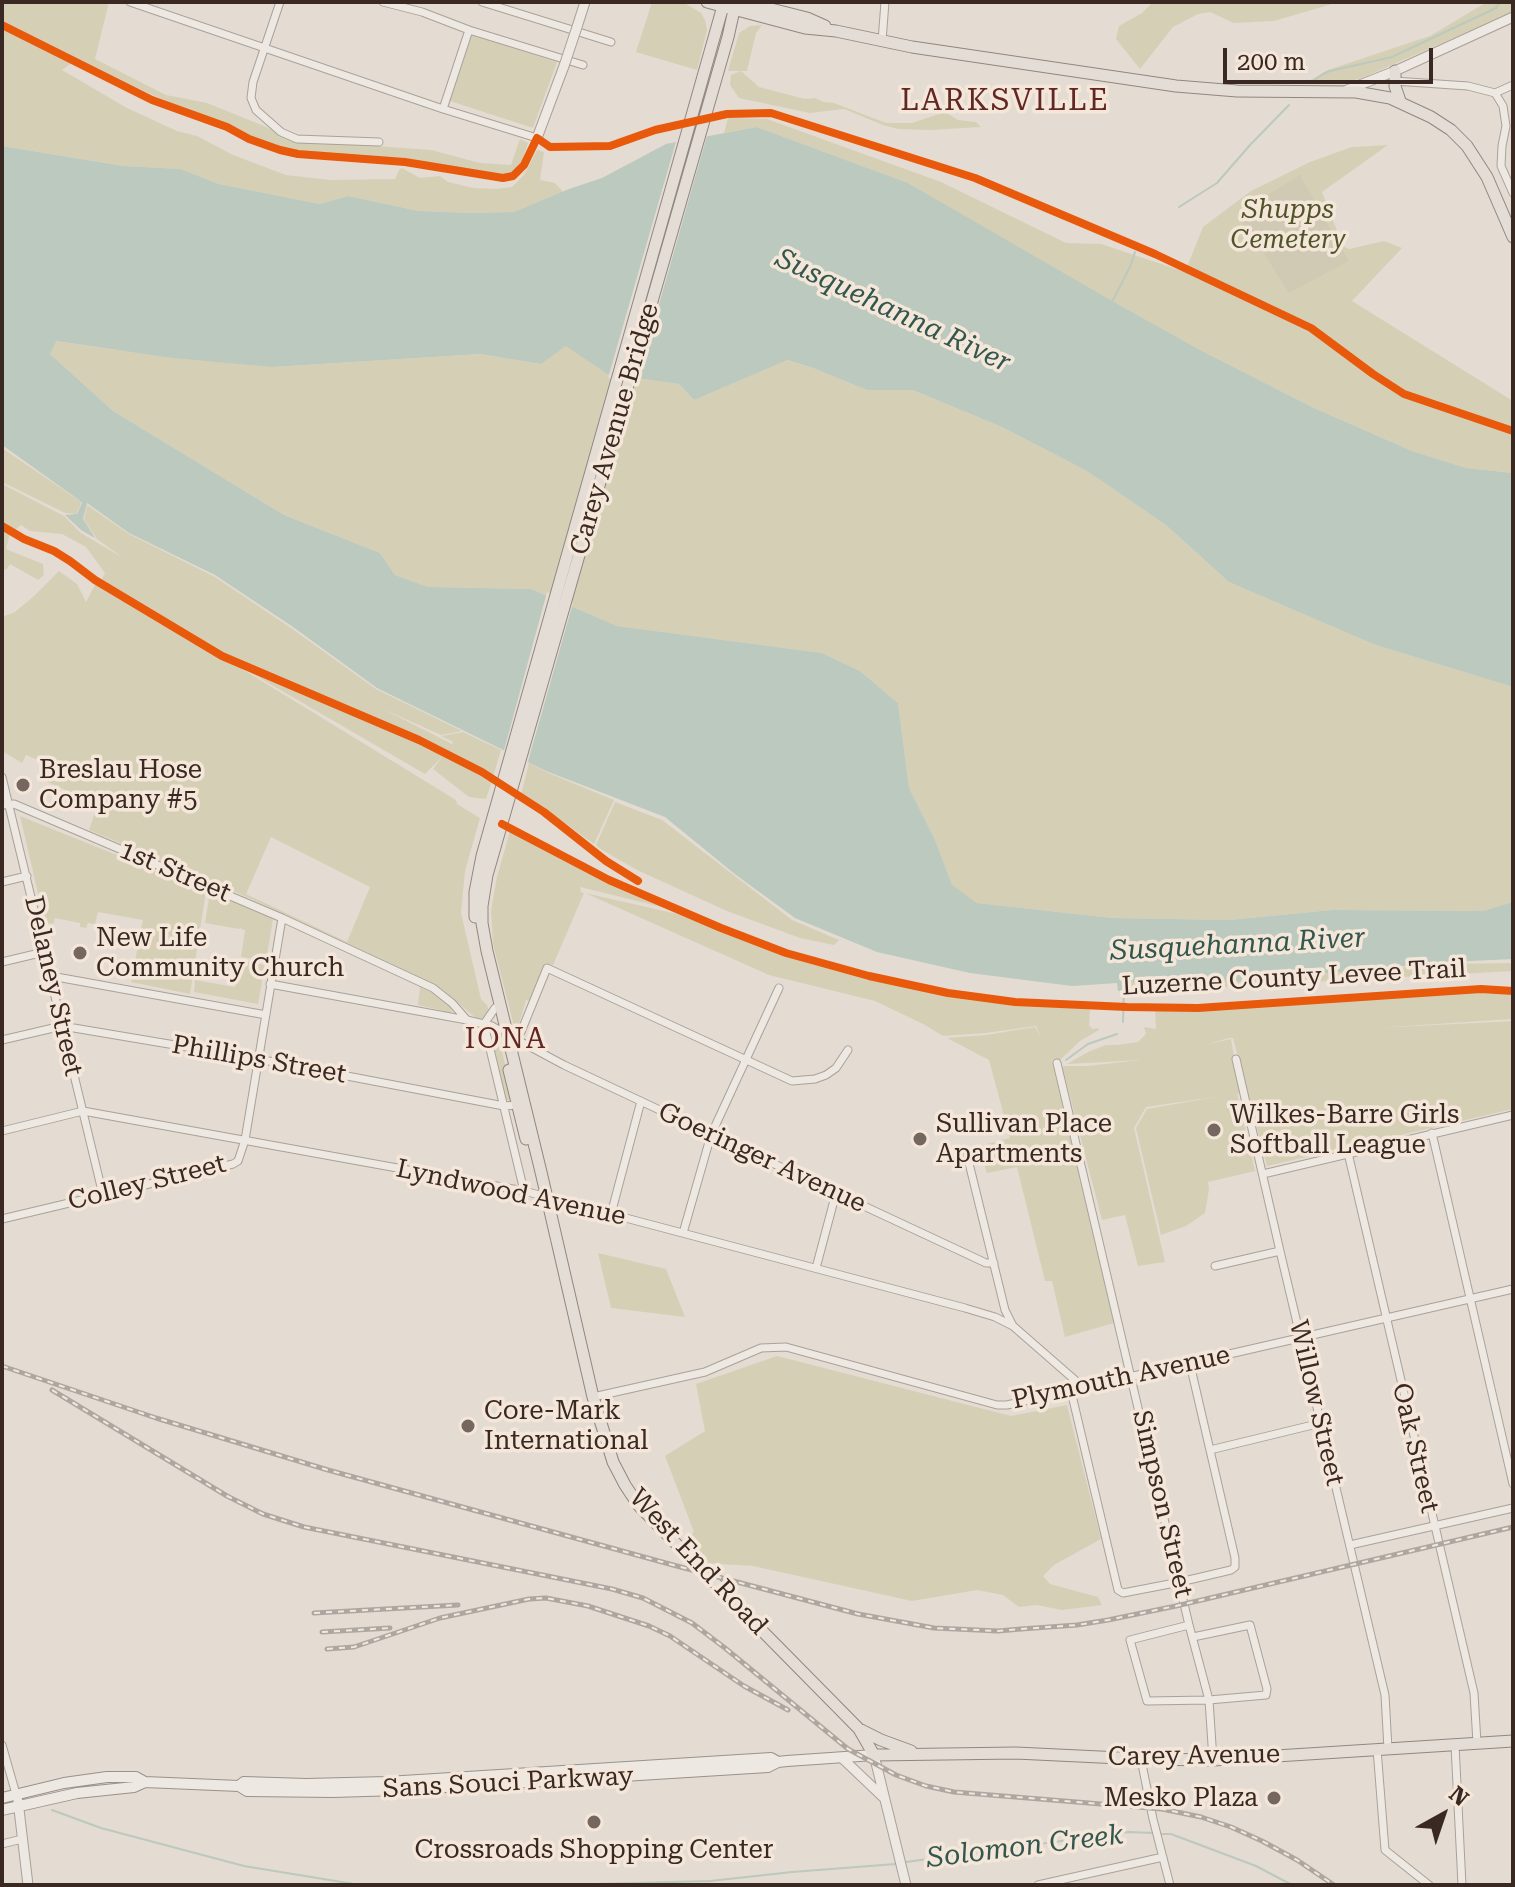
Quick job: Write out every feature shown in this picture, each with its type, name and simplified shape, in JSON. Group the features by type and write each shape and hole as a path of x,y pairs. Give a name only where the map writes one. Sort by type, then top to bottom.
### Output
{"main road":[{"path":"700,2 711,14 721,36"},
{"path":"707,2 807,18 836,31"},
{"path":"721,36 732,5"},
{"path":"732,5 757,16 805,28 1197,88 1262,92 1343,91 1400,101 1441,123 1467,146 1487,177 1513,237"},
{"path":"721,36 741,21 757,16"},
{"name":"Carey Avenue Bridge","path":"499,816 721,36"},
{"path":"1394,76 1400,101"},
{"name":"West End Road","path":"499,816 477,873 474,906 478,938 495,1008 509,1032 517,1105 535,1173 546,1196"},
{"name":"West End Road","path":"499,816 482,906 487,951 509,1032 593,1397 613,1462 639,1506 859,1729 874,1755"},
{"path":"859,1729 901,1748 931,1755"},
{"name":"Carey Avenue","path":"874,1755 1016,1753 1213,1760 1513,1741"},
{"name":"Sans Souci Parkway","path":"2,1798 64,1783 107,1777 136,1777 145,1782 239,1786 247,1791 369,1791 768,1767 778,1762 874,1755"},
{"name":"Sans Souci Parkway","path":"2,1810 93,1790 134,1787 145,1782"}],"street":[{"path":"130,2 537,138 585,2"},
{"path":"280,2 253,82 251,98 256,110 281,132 297,139 379,142"},
{"path":"383,2 583,65"},
{"path":"482,2 611,42"},
{"path":"882,41 885,2"},
{"path":"1343,91 1394,76 1513,17"},
{"path":"443,109 469,30"},
{"path":"1394,76 1468,86 1495,93 1513,85"},
{"path":"1495,93 1503,106 1506,126 1501,166 1513,193"},
{"name":"Delaney Street","path":"2,777 5,804 27,876 103,1195"},
{"name":"1st Street","path":"5,804 95,838 282,918 433,988 467,1020"},
{"path":"2,882 27,876"},
{"name":"Colley Street","path":"2,1219 233,1164 240,1156 245,1140 282,918"},
{"path":"2,962 44,952"},
{"path":"509,1032 547,968 792,1081 826,1075 836,1068 848,1050"},
{"path":"51,976 266,1015"},
{"name":"Goeringer Avenue","path":"270,984 467,1020 509,1032 532,1048 711,1135 986,1263 994,1263"},
{"path":"683,1233 711,1135 779,988"},
{"path":"495,1008 484,1024 524,1191"},
{"name":"Phillips Street","path":"2,1040 62,1026 258,1059 504,1106 517,1105"},
{"path":"514,1060 522,1051 532,1048"},
{"name":"Willow Street","path":"1236,1059 1385,1695 1385,1850 1429,1885"},
{"name":"Simpson Street","path":"1057,1063 1209,1700 1213,1760"},
{"path":"611,1214 641,1101"},
{"name":"Lyndwood Avenue","path":"2,1131 83,1111 524,1191 980,1312 1013,1326"},
{"path":"1263,1174 1513,1115"},
{"path":"1432,1133 1513,1484"},
{"name":"Oak Street","path":"1348,1153 1474,1693 1477,1743"},
{"path":"967,1155 1005,1310 1013,1326 1084,1388"},
{"path":"816,1268 836,1193"},
{"path":"1215,1266 1280,1251"},
{"name":"Plymouth Avenue","path":"593,1397 705,1372 761,1348 786,1347 997,1405 1007,1405 1513,1289"},
{"path":"1071,1391 1118,1590 1123,1593 1180,1582 1235,1567 1190,1364"},
{"path":"1210,1450 1321,1423"},
{"path":"1350,1545 1513,1508"},
{"path":"1189,1625 1130,1640 1147,1701 1266,1695 1250,1625 1193,1637"},
{"path":"2,1745 19,1806 28,1885"},
{"path":"1455,1745 1462,1885"},
{"path":"874,1755 906,1885"},
{"path":"842,1758 884,1798"},
{"path":"1141,1759 1170,1885"},
{"path":"2,1844 22,1839"},
{"path":"1038,1885 1163,1857"}],"green space":[{"path":"2,2 109,2 95,59 166,95 207,103 293,140 431,150 480,163 511,165 520,139 528,143 522,161 514,171 503,176 406,158 287,153 74,61 62,70 127,108 286,175 331,180 395,179 402,168 420,178 440,176 448,182 473,188 496,189 512,187 524,175 537,150 544,152 540,180 555,183 563,192 514,212 419,211 348,196 320,204 219,184 179,169 123,166 2,146"},
{"path":"652,2 683,2 701,13 707,30 697,70 636,52"},
{"path":"1153,2 1339,2 1274,21 1234,23 1210,12 1198,14 1173,27 1140,69 1116,39 1119,26 1142,13"},
{"path":"1487,2 1513,2 1513,12 1362,78 1342,83 1304,84 1328,70 1430,36"},
{"path":"762,25 756,33 747,71 728,71 739,33 750,26"},
{"path":"472,35 557,62 533,128 450,101"},
{"path":"741,71 759,87 834,103 886,123 912,123 945,112 958,120 976,122 981,127 898,129 844,109 810,113 739,98 730,85 731,75"},
{"path":"728,118 767,119 941,182 1066,243 1101,244 1185,272 1203,227 1251,191 1310,162 1352,147 1388,145 1322,192 1343,246 1349,249 1384,241 1402,248 1352,301 1513,401 1513,473 1466,468 1412,451 1314,408 1064,275 908,183 757,127 724,133"},
{"name":"Shupps Cemetery","path":"1300,175 1349,261 1289,293 1238,213"},
{"path":"55,341 272,367 480,354 541,364 566,345 607,374 679,384 694,400 786,360 867,390 913,390 1002,427 1087,471 1166,525 1229,582 1373,644 1513,687 1513,902 1483,911 1332,910 1229,920 1112,918 977,903 952,886 935,840 909,788 898,703 860,671 822,653 617,626 531,589 428,587 395,575 380,553 284,515 113,411 50,354"},
{"path":"2,448 80,501 76,514 65,513 2,482"},
{"path":"2,484 64,516 81,533 123,558 97,539 84,520 87,505 129,534 215,577 376,689 462,731 441,735 383,709 452,744 441,736 463,732 501,750 493,777 445,751 220,651 101,581 105,573 86,547 62,534 30,531 21,525 15,530 2,523"},
{"path":"2,529 10,534 8,550 43,564 44,575 38,580 10,564 6,570 2,567"},
{"path":"59,571 77,584 86,602 96,583 234,664 456,800 457,804 480,818 465,871 461,913 481,999 489,1011 483,1019 477,1019 439,987 383,960 240,894 89,830 98,804 38,778 43,762 26,755 22,763 2,751 2,617 15,612","holes":["271,837 370,887 347,942 246,894"]},
{"path":"234,663 444,754 492,781 486,799 469,797 433,769 443,756 425,774"},
{"path":"529,763 614,800 594,844 521,795"},
{"path":"615,802 662,820 792,920 839,940 834,945 800,938 727,911 637,870 602,850 596,845"},
{"path":"20,816 206,891 190,994 131,982 143,920 98,912 95,924 88,923 86,928 80,927 80,923 55,918 53,924 45,923"},
{"path":"510,831 596,876 670,909 580,887 584,893 553,965 545,963 530,1001 526,1000 516,1034 493,944 491,910"},
{"path":"210,892 273,919 266,961 241,957 245,930 241,927 205,923"},
{"path":"585,893 677,914 781,953 861,976 943,994 1004,1003 1090,1008 1089,1025 1099,1030 1080,1041 1059,1061 1056,1058 1052,1061 1114,1323 1065,1337 1052,1281 1045,1281 1017,1167 987,1173 979,1146 1010,1138 989,1060 947,1038 1035,1027 1041,1038 1036,1026 943,1036 875,1001 769,975"},
{"path":"240,961 265,965 258,1004 194,992 195,980 235,987"},
{"path":"1513,963 1513,971 1129,990 1130,981 1148,987 1444,964"},
{"path":"420,987 437,995 450,1006 452,1013 418,1005"},
{"path":"1513,993 1513,1019 1376,1028 1513,1021 1513,1109 1267,1166 1233,1038 1229,1038 1208,1044 1231,1039 1240,1093 1237,1094 1255,1171 1208,1182 1205,1213 1186,1226 1161,1235 1136,1128 1147,1109 1215,1097 1146,1107 1134,1128 1165,1262 1138,1266 1125,1215 1102,1220 1062,1066 1141,1060 1067,1064 1106,1045 1138,1042 1146,1034 1144,1027 1156,1029 1155,1008"},
{"path":"493,1030 498,1032 512,1097 510,1101 505,1099 490,1036"},
{"path":"598,1253 666,1269 685,1317 611,1308"},
{"path":"777,1356 1011,1416 1067,1405 1101,1539 1054,1565 1043,1576 1050,1584 1098,1597 1102,1605 1062,1610 1037,1605 1019,1607 1003,1595 977,1590 912,1601 753,1566 704,1563 683,1541 694,1532 665,1456 705,1431 696,1384"}],"water":[{"name":"Susquehanna River","path":"757,127 908,183 1202,351 1314,408 1412,451 1466,468 1513,473 1513,687 1373,644 1229,582 1166,525 1087,471 1002,427 913,390 867,390 787,360 694,400 679,384 607,374 566,346 541,364 480,354 272,367 173,358 56,341 50,354 113,411 284,515 380,553 395,575 428,587 531,589 617,626 822,653 860,671 898,703 909,788 935,840 952,885 977,903 1112,918 1229,920 1332,910 1483,911 1513,902 1513,959 1242,981 1147,986 1130,981 1128,990 1118,991 1117,983 1072,986 970,973 877,952 795,918 665,817 546,771 377,688 215,575 129,533 87,503 83,519 95,538 81,530 65,515 77,514 82,503 2,445 2,146 123,166 180,169 219,184 320,204 348,196 419,211 514,212 602,178 666,144"}],"pier":[{"path":"708,132 637,382 608,378 677,138"},
{"path":"547,592 573,603 527,765 503,754"}],"waterway":[{"path":"1310,83 1330,71 1392,57 1496,8 1500,2"},
{"path":"1179,207 1217,183 1289,105"},
{"path":"1112,302 1135,252"},
{"path":"1123,1022 1124,989"},
{"path":"1066,1060 1088,1044 1117,1034"},
{"name":"Solomon Creek","path":"52,1810 101,1828 244,1866 360,1885"},
{"name":"Solomon Creek","path":"906,1862 1128,1832 1154,1833"},
{"name":"Solomon Creek","path":"1160,1834 1171,1834 1256,1866 1292,1885"},
{"name":"Solomon Creek","path":"556,1885 710,1881 896,1864"}],"railway":[{"path":"2,1366 156,1418 328,1470 858,1614 934,1628 998,1631 1108,1620 1513,1527"},
{"path":"52,1390 227,1496 263,1514 304,1527 612,1589 643,1598 692,1623 848,1749 896,1775 954,1792 1162,1809 1201,1817 1262,1841 1334,1885"},
{"path":"327,1649 354,1647 440,1618 546,1598 588,1606 649,1626 788,1710"},
{"path":"314,1613 458,1605"},
{"path":"322,1632 390,1628"}],"cycle path":[{"path":"2,25 152,100 280,150 405,162 503,178 513,176 524,165 537,138 550,147 610,146 655,130 727,114 771,113 975,178 1155,254 1311,328 1404,394 1513,431"},
{"path":"2,526 54,551 95,580 222,656 419,740 482,772 544,812 606,861 638,881"},
{"name":"Luzerne County Levee Trail","path":"502,824 609,880 786,953 869,976 948,993 1015,1002 1198,1008 1481,989 1513,991"}],"place":[{"name":"Breslau Hose Company #5","path":"23,785"},
{"name":"New Life Community Church","path":"80,953"},
{"name":"Wilkes-Barre Girls Softball League","path":"1214,1130"},
{"name":"Sullivan Place Apartments","path":"920,1139"},
{"name":"Core-Mark International","path":"468,1426"},
{"name":"Mesko Plaza","path":"1274,1798"},
{"name":"Crossroads Shopping Center","path":"594,1822"}],"district":[{"name":"LARKSVILLE","path":"1005,101"},
{"name":"IONA","path":"506,1040"}]}
